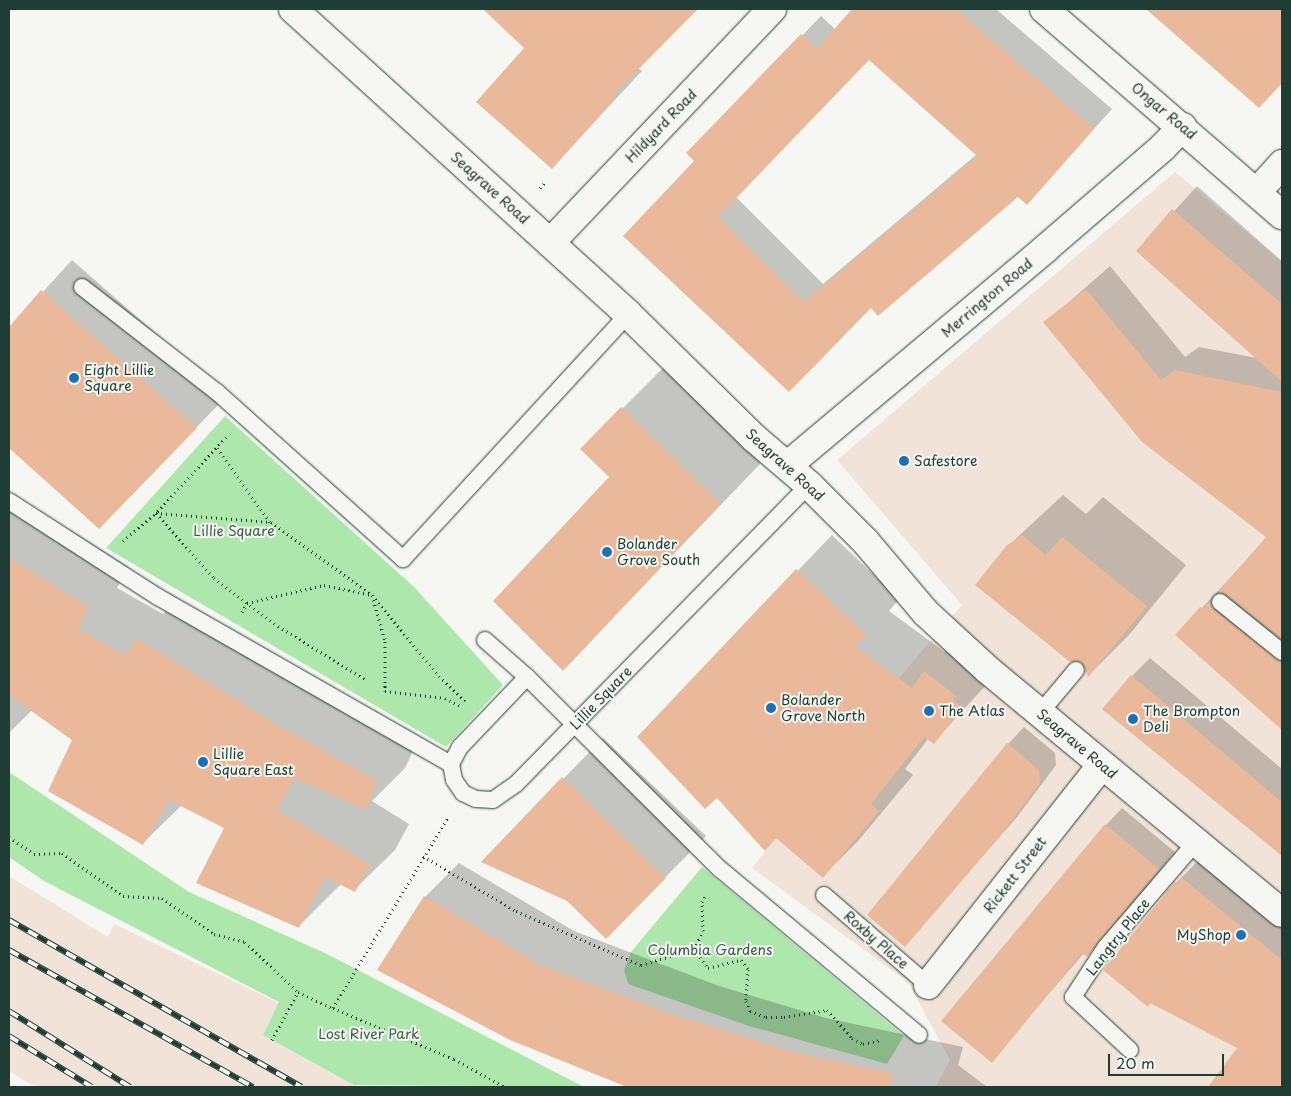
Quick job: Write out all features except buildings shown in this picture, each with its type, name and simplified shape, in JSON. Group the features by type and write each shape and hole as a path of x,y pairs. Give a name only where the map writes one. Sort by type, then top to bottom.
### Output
{"street":[{"name":"Seagrave Road","path":"294,9 628,314 754,437 809,485 865,541 926,613 1040,713 1282,913"},
{"name":"Hildyard Road","path":"550,243 772,9"},
{"name":"Ongar Road","path":"1044,9 1258,192 1282,215"},
{"name":"Merrington Road","path":"788,465 1045,249 1163,147 1182,127"},
{"path":"1258,192 1282,164"},
{"name":"Rickett Street","path":"928,985 1102,765"}],"lane":[{"path":"82,287 217,392 403,559 628,314"},
{"name":"Lillie Square","path":"463,793 476,799 493,800 516,784 574,727 809,485"},
{"path":"9,501 101,561 228,637 452,764"},
{"path":"1220,602 1282,652"},
{"path":"485,640 527,677 574,727 720,869 919,1035"},
{"path":"1040,713 1076,670"},
{"path":"463,793 454,780 452,764 460,747 527,677"},
{"name":"Langtry Place","path":"1130,1050 1073,997 1106,948 1196,842"},
{"name":"Roxby Place","path":"824,894 928,985"}],"path":[{"path":"101,561 156,513 229,434"},
{"path":"217,448 271,522 372,595 439,676 486,720"},
{"path":"156,513 271,522"},
{"path":"156,513 214,578 278,626 369,681"},
{"path":"228,637 247,602 324,585 372,595"},
{"path":"372,595 385,640 385,691 373,719"},
{"path":"377,686 385,691 446,698 486,720"},
{"path":"333,1008 423,856 463,793"},
{"path":"9,837 34,854 62,853 123,896 162,898 214,934 245,942 298,992 454,1059 505,1087"},
{"path":"423,856 516,911 641,965 694,949 702,931 702,902 720,869"},
{"path":"694,949 708,968 741,960 748,969 746,1001 750,1012 766,1017 784,1017 827,1010 852,1038 862,1044 875,1043 905,1022"},
{"path":"272,1040 298,992"}],"shaded area":[{"path":"1175,172 1282,262 1282,1087 936,1087 950,1060 908,982 752,868 909,666 962,605 837,460"},
{"path":"9,876 108,937 114,924 279,1003 263,1035 359,1087 37,1087 23,1080 9,1071"}],"green space":[{"name":"Lillie Square","path":"225,416 414,587 503,685 446,747 106,548"},
{"name":"Lost River Park","path":"9,772 189,892 327,954 584,1087 354,1085 263,1035 279,1002 44,881 9,857"},
{"name":"Columbia Gardens","path":"702,867 904,1036 887,1064 749,1026 628,984 624,970 631,952"}],"railway":[{"path":"9,920 302,1087"},
{"path":"9,950 253,1087"},
{"path":"9,1011 130,1087"},
{"path":"9,1036 92,1087"}],"place":[{"name":"Eight Lillie Square","path":"74,378"},
{"name":"Safestore","path":"904,461"},
{"name":"Bolander Grove South","path":"607,552"},
{"name":"Bolander Grove North","path":"771,708"},
{"name":"The Atlas","path":"929,711"},
{"name":"The Brompton Deli","path":"1133,719"},
{"name":"Lillie Square East","path":"203,762"},
{"name":"MyShop","path":"1241,935"}]}
